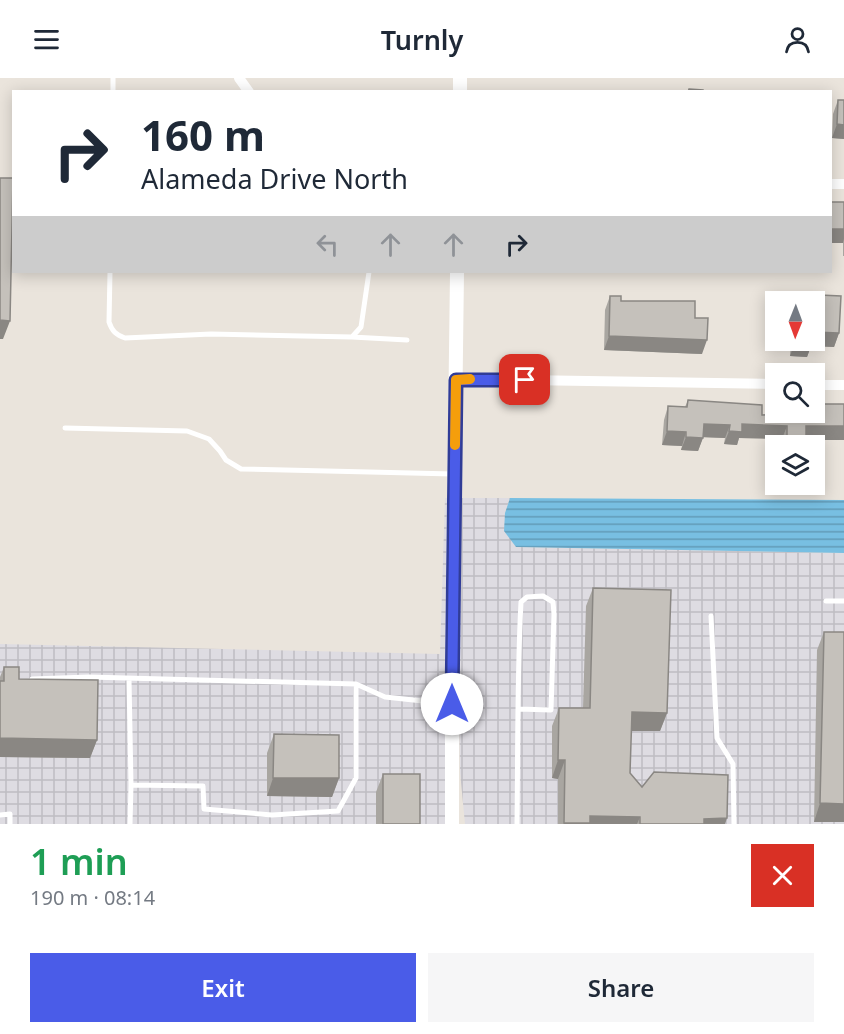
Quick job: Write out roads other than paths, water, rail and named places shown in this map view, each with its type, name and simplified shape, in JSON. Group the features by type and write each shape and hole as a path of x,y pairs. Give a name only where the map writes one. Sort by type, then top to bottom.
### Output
{"street":[{"path":"452,824 457,273"},
{"path":"456,380 765,384"},
{"path":"825,385 844,385"},
{"path":"453,772 458,824"}],"lane":[{"path":"110,273 109,322 111,329 118,336 125,338 211,334 407,340"},
{"path":"352,337 361,327 369,273"},
{"path":"65,428 187,431 209,440 226,460 241,469 455,474"},
{"path":"517,824 519,709 521,602 527,597 543,596 553,602 554,615 551,710 519,709"},
{"path":"826,601 844,601"},
{"path":"711,616 717,738 733,764 734,824"},
{"path":"22,679 89,677 356,684 386,697 452,704"},
{"path":"129,679 130,824"},
{"path":"130,785 203,786 204,809 272,815 338,811 356,778 356,684"},
{"path":"0,815 10,814 10,824"}],"water":[{"path":"510,498 844,500 844,553 516,547 504,531 505,513"}]}
